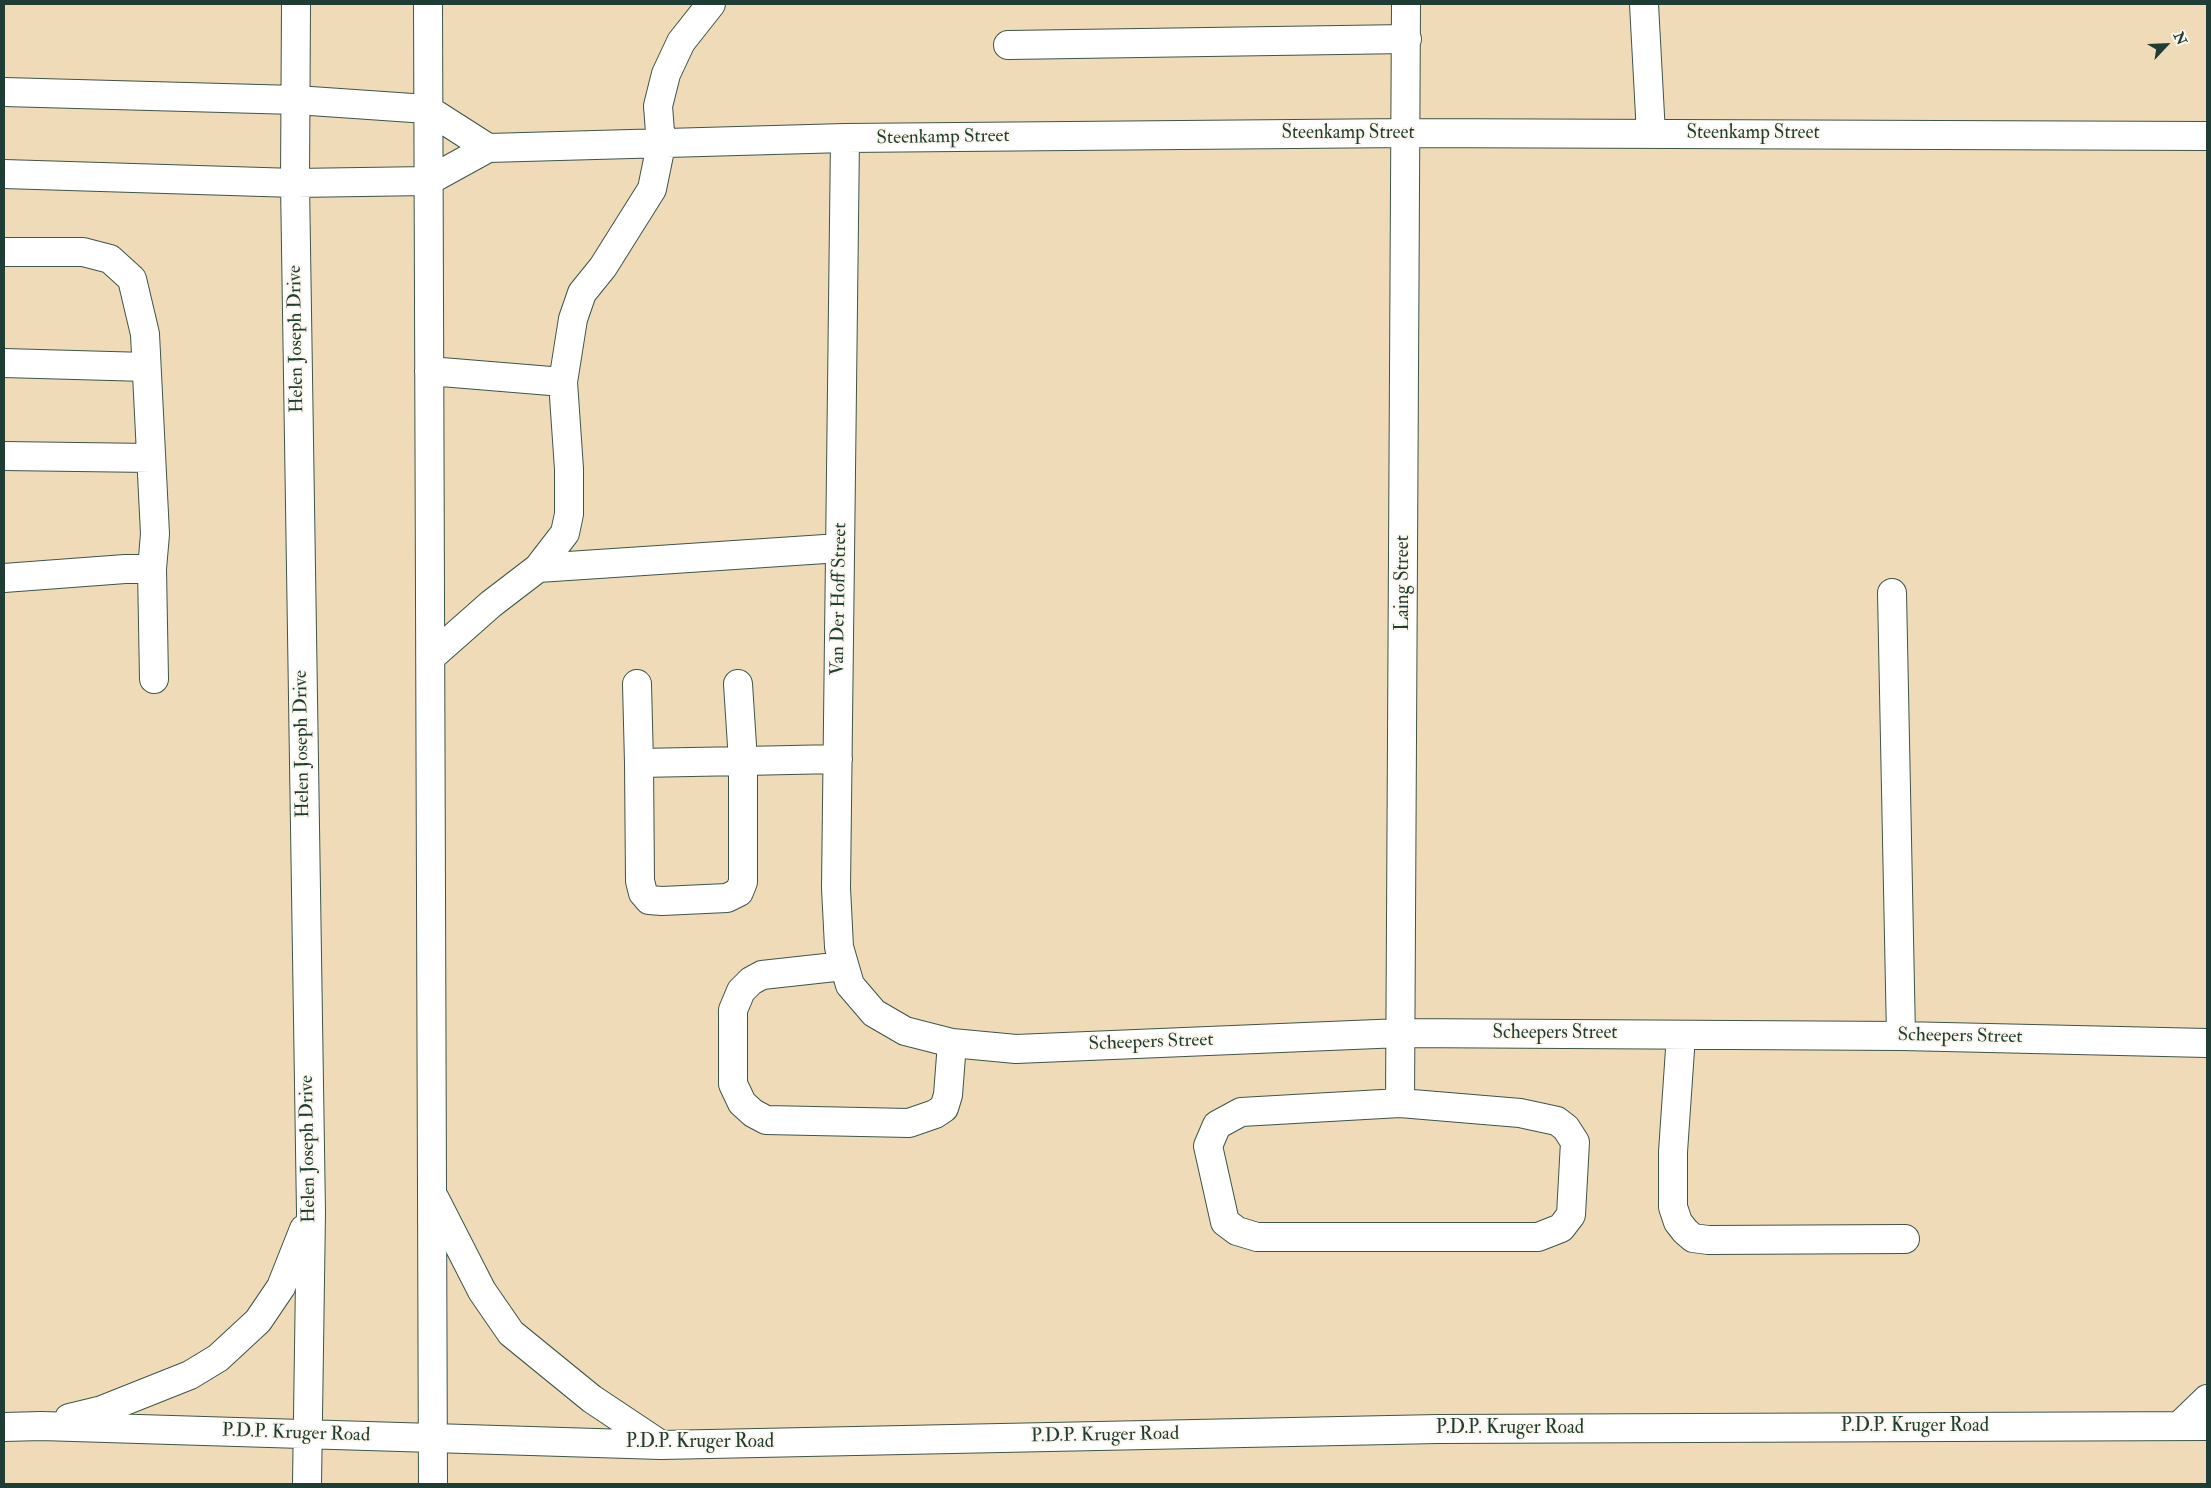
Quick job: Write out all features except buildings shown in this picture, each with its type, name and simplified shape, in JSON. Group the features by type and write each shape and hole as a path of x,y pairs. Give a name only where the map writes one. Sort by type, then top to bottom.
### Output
{"street":[{"name":"Helen Joseph Drive","path":"296,4 295,183 311,1212 307,1434 308,1484"},
{"path":"428,4 433,1484"},
{"path":"431,657 490,604 538,568 565,533 569,514 569,468 563,382 573,319 582,293 608,259 652,189 661,144 658,106 666,74 681,42 711,4"},
{"name":"Laing Street","path":"1400,1103 1407,133 1406,4"},
{"path":"1644,4 1651,134"},
{"path":"1008,45 1407,39"},
{"path":"4,92 296,100 427,109 488,148"},
{"name":"Steenkamp Street","path":"428,181 488,148 845,138 1407,133 2207,136"},
{"name":"Van Der Hoff Street","path":"845,138 836,888 839,947 850,985 874,1013 906,1031"},
{"path":"4,174 295,183 428,181"},
{"path":"4,252 83,252 110,259 132,279 145,334 155,534 152,569 154,679"},
{"path":"4,363 146,367"},
{"path":"429,371 563,382"},
{"path":"4,456 151,458"},
{"path":"538,568 840,548"},
{"path":"4,578 125,569 152,569"},
{"path":"1892,593 1901,1036"},
{"path":"636,684 640,881 643,893 649,900 697,901 727,898 738,892 743,882 743,761 738,684"},
{"path":"639,763 838,759"},
{"path":"844,966 762,975 750,981 741,991 733,1010 733,1084 742,1103 753,1113 766,1120 908,1123 936,1114 944,1108 948,1095 952,1043"},
{"name":"Scheepers Street","path":"906,1031 952,1043 1016,1049 1401,1032 1901,1036 2207,1043"},
{"path":"1681,1035 1673,1152 1673,1206 1678,1222 1685,1231 1693,1238 1708,1240 1905,1238"},
{"path":"1400,1103 1520,1113 1557,1121 1566,1128 1575,1142 1571,1215 1562,1228 1538,1237 1257,1236 1237,1231 1225,1222 1208,1146 1217,1125 1241,1112 1400,1103"},
{"path":"432,1193 482,1291 511,1333 592,1399 661,1445"},
{"path":"41,1426 102,1410 190,1375 218,1358 258,1321 281,1286 311,1212"},
{"path":"2179,1426 2207,1399"},
{"name":"P.D.P. Kruger Road","path":"4,1427 41,1426 661,1445 1448,1429 2207,1426"}]}
